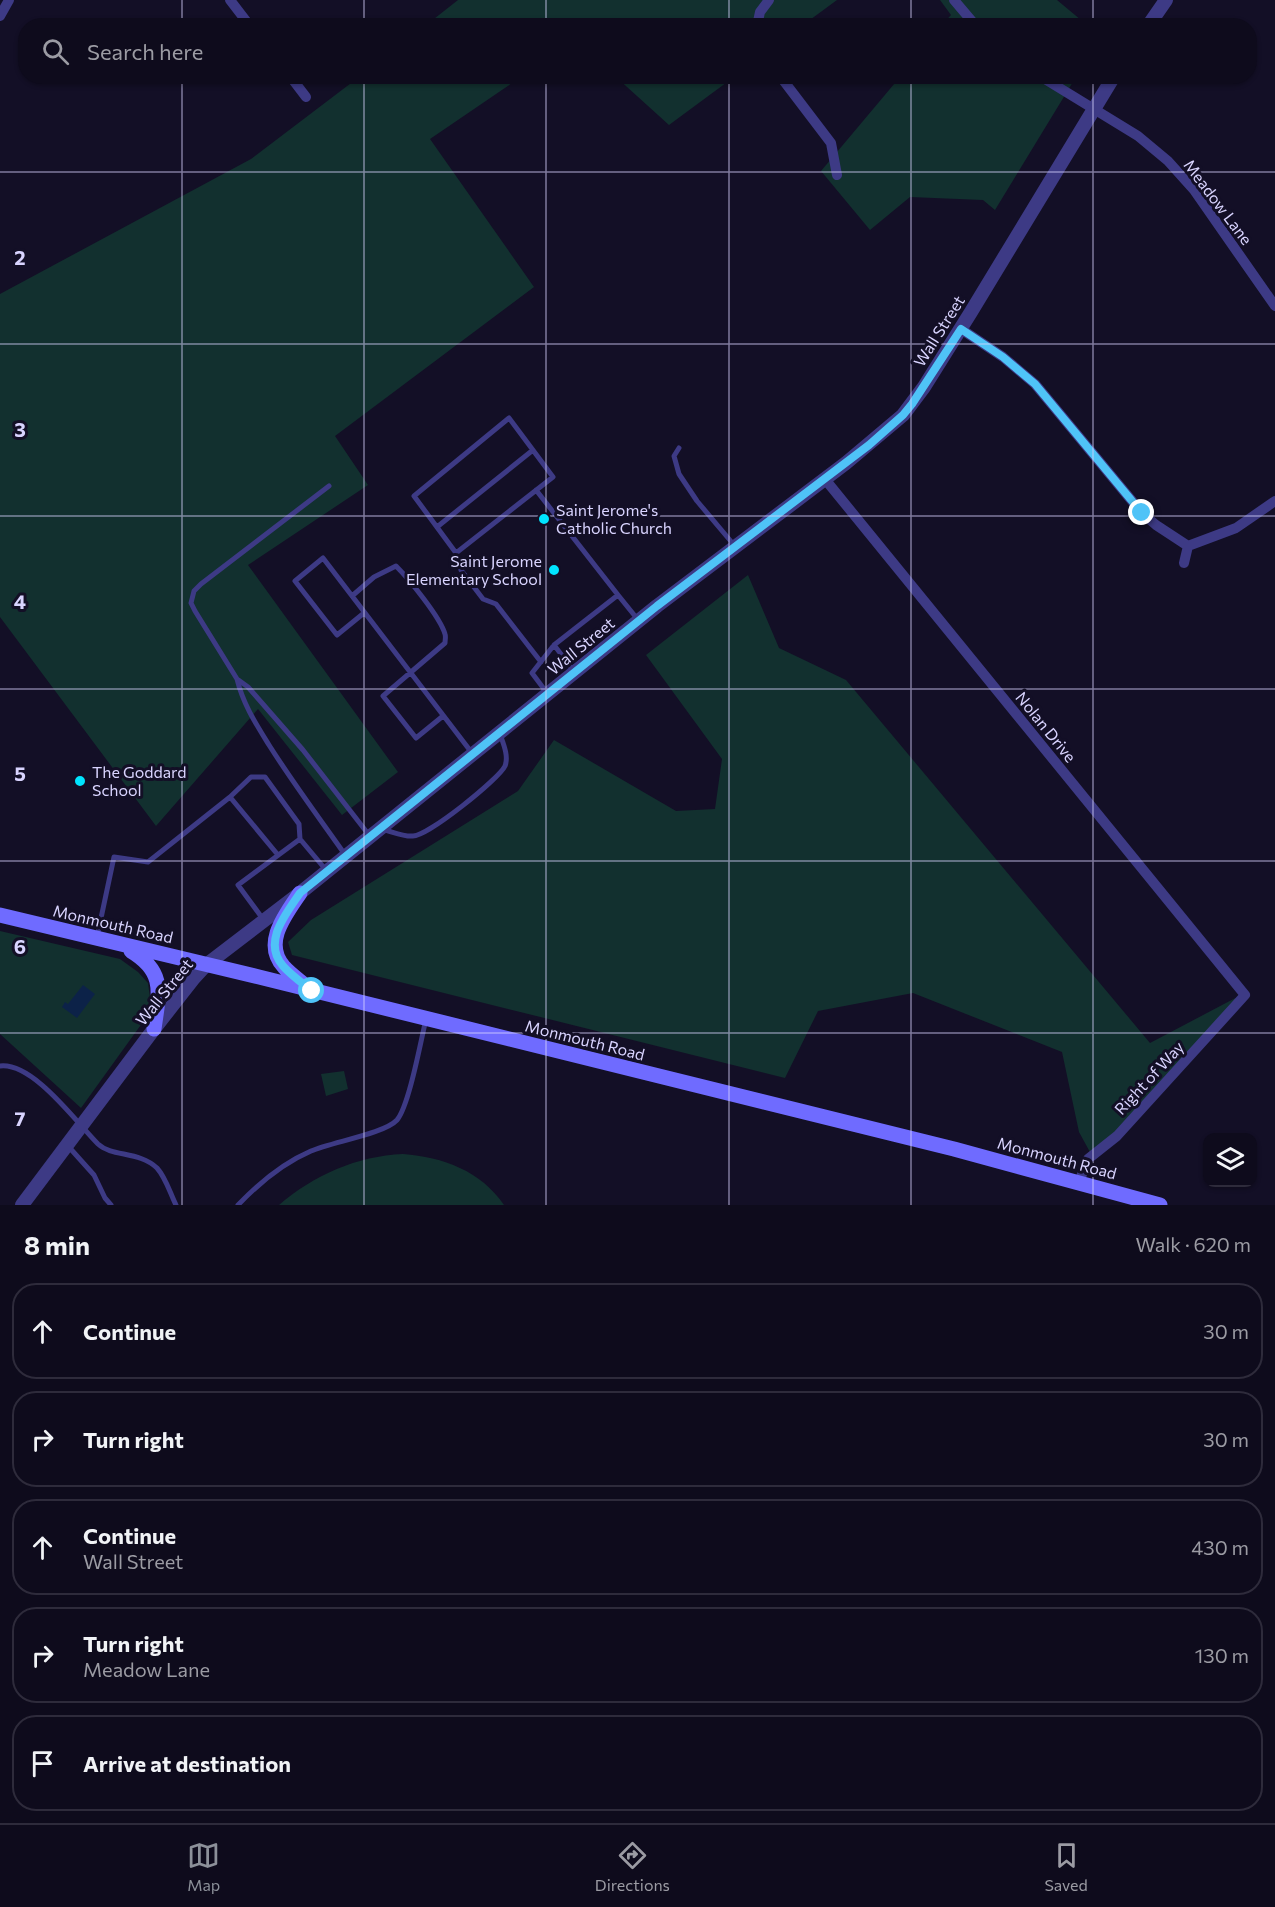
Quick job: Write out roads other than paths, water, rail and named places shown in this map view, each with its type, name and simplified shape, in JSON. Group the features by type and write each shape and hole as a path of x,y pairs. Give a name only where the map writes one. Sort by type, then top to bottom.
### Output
{"main road":[{"path":"300,893 278,928 274,947 276,957 284,967 312,991"},
{"name":"Monmouth Road","path":"0,915 954,1149 1160,1205"},
{"path":"121,945 146,960 157,977 158,998 154,1029"}],"street":[{"path":"0,16 9,0"},
{"path":"230,0 244,18"},
{"path":"759,18 760,12 769,0"},
{"path":"954,0 969,18"},
{"path":"1154,18 1166,0"},
{"path":"296,84 306,97"},
{"path":"786,84 831,143 837,175"},
{"name":"Meadow Lane","path":"1053,84 1138,136 1168,161 1194,190 1275,306"},
{"name":"Wall Street","path":"28,1200 154,1029 206,965 300,893 639,621 869,445 903,415 961,329 1110,84"},
{"path":"961,329 1003,357 1035,384 1142,513 1188,546"},
{"name":"Nolan Drive","path":"824,478 1245,995"},
{"path":"1188,546 1236,528 1275,501"},
{"path":"1184,563 1188,546"},
{"name":"Right of Way","path":"1080,1182 1088,1159 1117,1136 1245,995"}],"lane":[{"path":"456,554 553,477 509,418 414,496 456,554 461,570 483,599 496,604 541,662"},
{"path":"680,448 674,456 679,474 697,501 735,546"},
{"path":"437,527 533,450"},
{"path":"329,486 201,584 194,591 191,603 237,679 242,699 257,727 283,768 346,856"},
{"path":"536,490 639,621"},
{"path":"364,613 337,635 295,580 322,558 473,754"},
{"path":"352,596 374,577 396,566 409,579 446,635 445,644 383,696 416,738 443,716"},
{"path":"548,694 532,673 554,645 618,595"},
{"path":"554,645 575,673"},
{"path":"237,679 248,687 375,832 412,837 426,832 462,807 504,768 506,757 500,733"},
{"path":"96,939 114,857 148,862 230,797 251,777 265,777 299,824 300,839 327,871"},
{"path":"230,797 278,855"},
{"path":"264,920 238,885 300,839"},
{"path":"238,1205 261,1182 293,1161 330,1144 380,1130 395,1122 404,1107 426,1019"},
{"path":"0,1066 9,1065 18,1068 34,1078 102,1147 139,1157 153,1165 163,1177 176,1205"},
{"path":"67,1145 94,1175 111,1205"}],"water":[{"path":"83,985 95,994 77,1018 62,1007 65,1002 68,1004"}],"place":[{"name":"Saint Jerome's Catholic Church","path":"544,519"},
{"name":"Saint Jerome Elementary School","path":"554,570"},
{"name":"The Goddard School","path":"80,781"}]}
